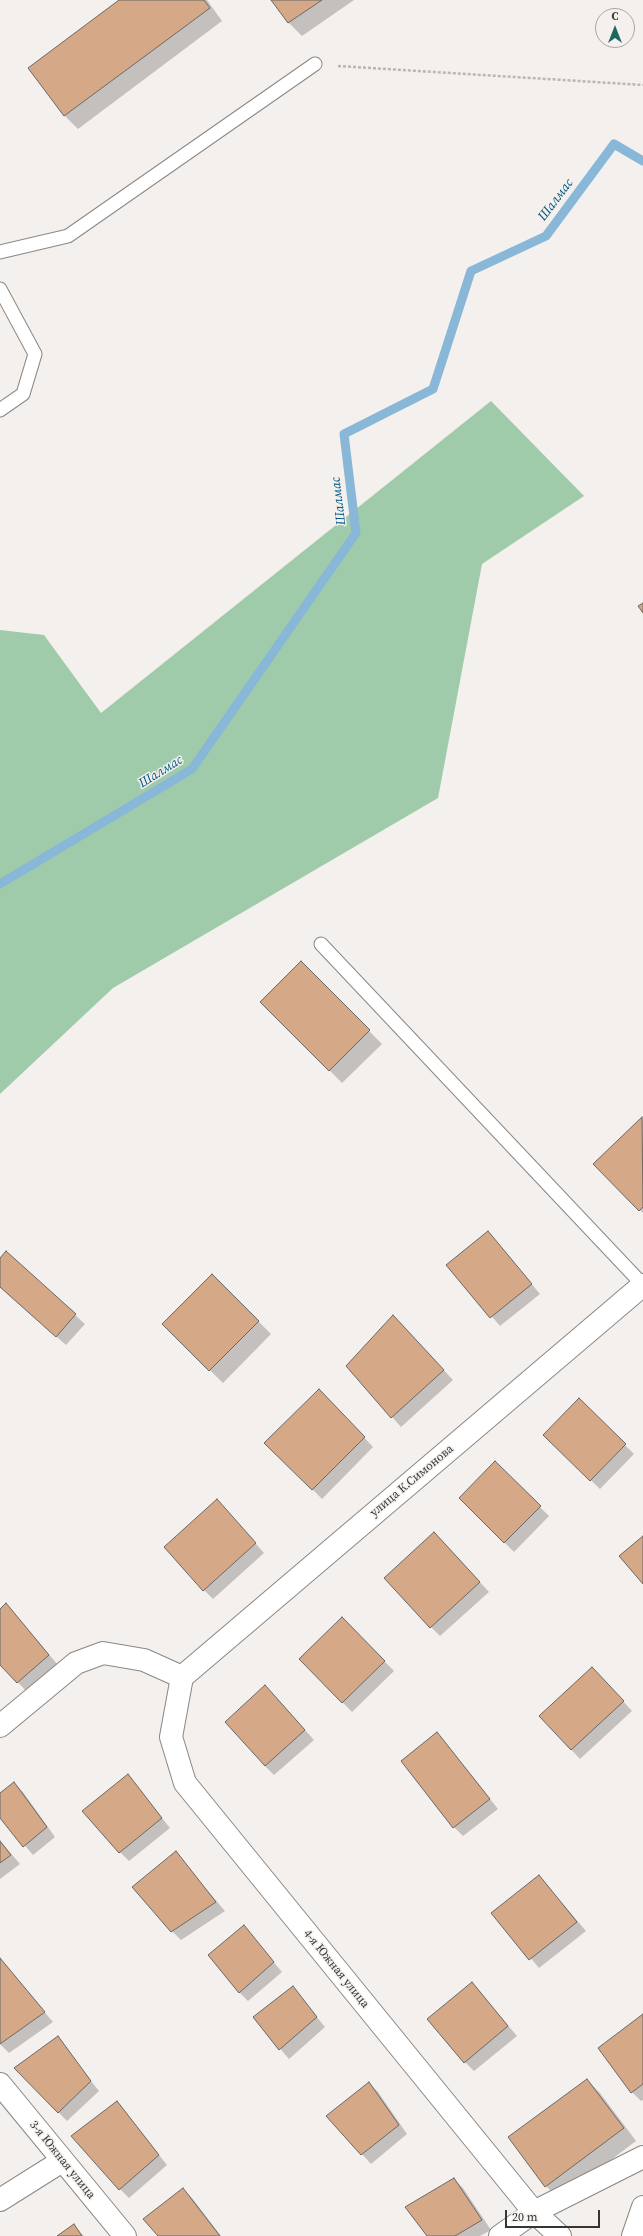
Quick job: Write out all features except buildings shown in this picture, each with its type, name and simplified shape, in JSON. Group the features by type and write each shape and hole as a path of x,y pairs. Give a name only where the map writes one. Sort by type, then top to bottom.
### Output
{"street":[{"name":"улица К.Симонова","path":"182,1677 643,1285"},
{"path":"0,1726 76,1663 103,1653 144,1660 182,1677"},
{"name":"4-я Южная улица","path":"182,1677 171,1737 185,1783 534,2212 560,2236"},
{"name":"3-я Южная улица","path":"0,2084 125,2236"},
{"path":"500,2236 534,2212 643,2157"},
{"path":"0,2200 62,2161"},
{"path":"633,2236 643,2207"}],"lane":[{"path":"0,252 68,236 314,64"},
{"path":"0,289 35,354 23,394 0,410"},
{"path":"321,944 643,1285"}],"path":[{"path":"314,64 643,85"}],"green space":[{"path":"491,401 584,496 482,564 438,798 113,988 0,1094 0,630 44,635 101,713"}],"waterway":[{"name":"Шалмас","path":"0,884 192,769 356,533 344,434 433,389 471,271 546,236 614,144 643,161"}]}
